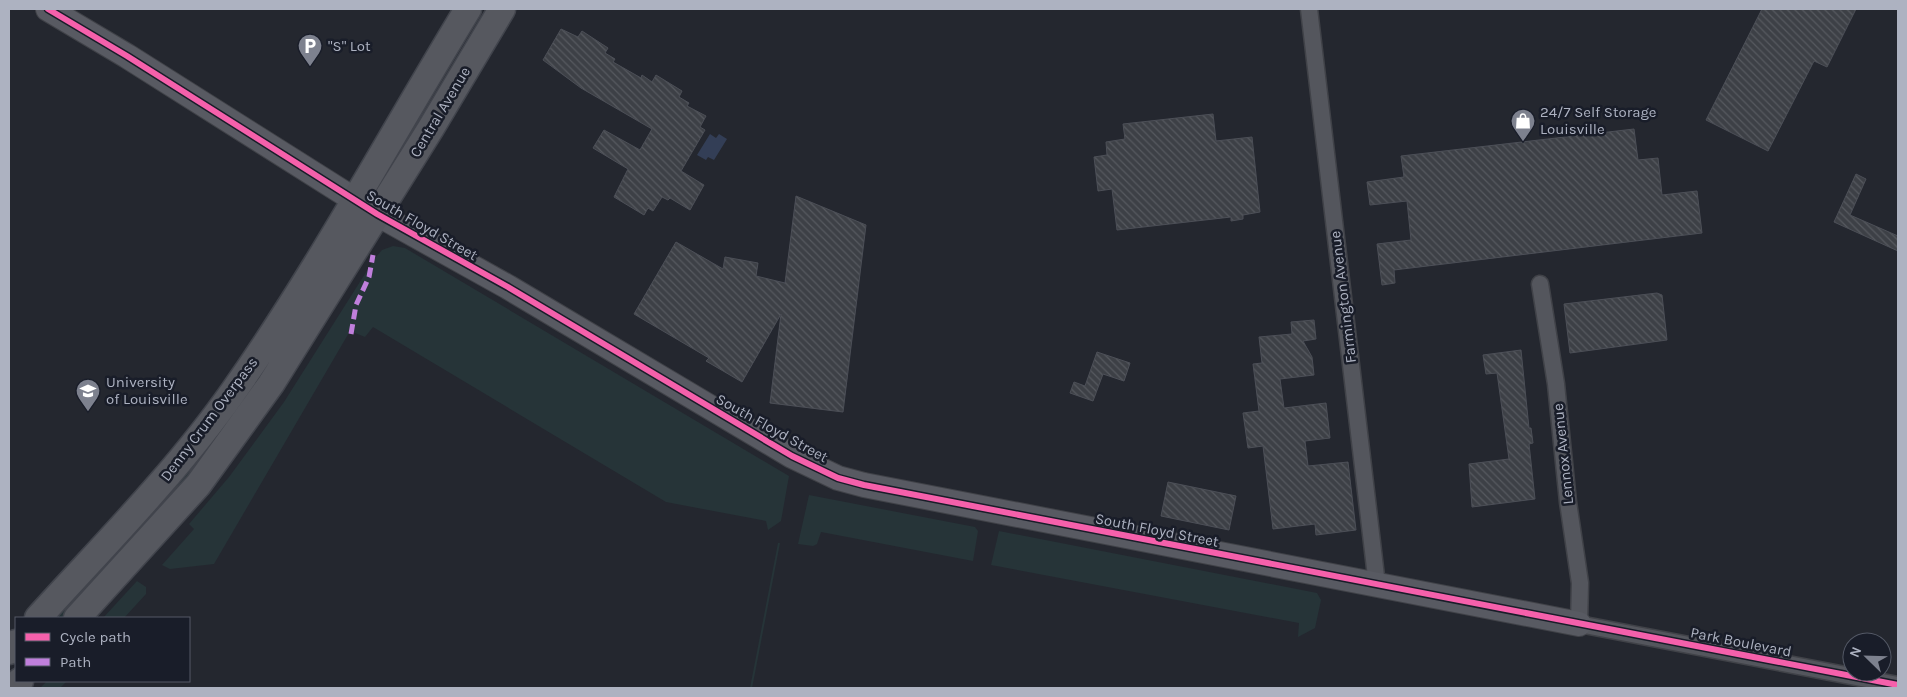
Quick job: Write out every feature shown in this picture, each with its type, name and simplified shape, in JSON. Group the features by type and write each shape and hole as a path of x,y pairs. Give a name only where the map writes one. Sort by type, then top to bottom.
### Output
{"main road":[{"name":"Central Avenue","path":"354,199 468,9"},
{"name":"Central Avenue","path":"377,214 502,9"},
{"name":"Denny Crum Overpass","path":"39,617 129,519 232,394 280,322 354,199"},
{"name":"Denny Crum Overpass","path":"78,617 198,485 271,384 377,214"}],"street":[{"name":"South Floyd Street","path":"48,9 127,56 377,214 508,287 792,456 838,478 1579,624"},
{"name":"Farmington Avenue","path":"1309,9 1377,585"},
{"name":"Lennox Avenue","path":"1540,284 1556,384 1568,502 1580,583 1579,624"},
{"name":"Park Boulevard","path":"1579,624 1898,685"}],"shaded area":[{"path":"393,246 405,248 789,476 781,521 768,530 766,521 666,502 373,327 365,337 350,331 214,564 170,569 162,565 194,529 189,524 229,477 284,402 375,258 382,250"},
{"path":"223,424 229,429 66,617 54,617"},
{"path":"809,495 975,527 978,531 973,561 821,532 817,544 813,546 798,544"},
{"path":"999,531 1317,593 1321,600 1315,628 1298,637 1299,623 991,565"},
{"path":"778,543 780,543 754,678 752,688 750,688"},
{"path":"137,581 146,587 146,594 125,617 104,617"},
{"path":"46,682 66,682 60,688 40,688"}],"water":[{"path":"710,134 716,138 719,134 727,139 714,160 708,157 706,160 697,155"}],"building":[{"path":"1762,9 1856,9 1827,67 1814,61 1768,151 1706,120"},
{"path":"561,29 578,37 582,31 608,48 605,53 615,59 613,62 641,78 642,75 652,82 656,75 682,91 679,97 689,103 687,106 706,116 700,127 705,130 681,171 704,185 690,210 670,198 668,200 662,197 653,211 648,208 644,215 614,197 628,169 593,148 604,130 640,150 652,129 581,88 543,60"},
{"path":"1213,114 1216,141 1252,137 1260,212 1243,215 1243,219 1231,221 1231,217 1117,230 1112,189 1098,191 1094,157 1107,155 1106,142 1125,139 1123,124"},
{"path":"1634,129 1638,160 1658,158 1662,195 1697,191 1702,233 1394,270 1395,283 1382,285 1377,244 1411,240 1407,201 1370,205 1367,182 1404,177 1401,156"},
{"path":"1856,174 1866,179 1850,215 1898,236 1898,251 1834,222"},
{"path":"796,196 866,225 843,412 770,403 781,314 742,382 706,361 709,358 634,314 676,242 723,269 725,257 758,263 756,276 785,283"},
{"path":"1657,293 1662,295 1667,340 1570,353 1564,304"},
{"path":"1314,320 1316,339 1303,341 1312,357 1314,375 1280,379 1284,408 1326,403 1330,438 1305,441 1308,466 1348,462 1356,530 1316,535 1315,524 1273,529 1263,446 1248,448 1243,413 1259,411 1253,364 1262,363 1259,337 1292,334 1291,322"},
{"path":"1521,350 1529,428 1531,428 1533,443 1529,444 1535,499 1472,507 1469,464 1509,459 1497,373 1486,374 1483,355"},
{"path":"1097,352 1130,363 1124,381 1103,374 1093,401 1070,393 1074,382 1085,386"},
{"path":"1168,482 1236,496 1229,530 1161,516"}],"marked path":[{"path":"351,334 356,305 369,277 373,255"}],"cycle path":[{"path":"48,9 127,56 377,214 508,287 792,456 838,478 864,485 1898,685"}],"place":[{"name":"\"S\" Lot","path":"310,67"},
{"name":"24/7 Self Storage Louisville","path":"1523,142"},
{"name":"University of Louisville","path":"88,412"}]}
